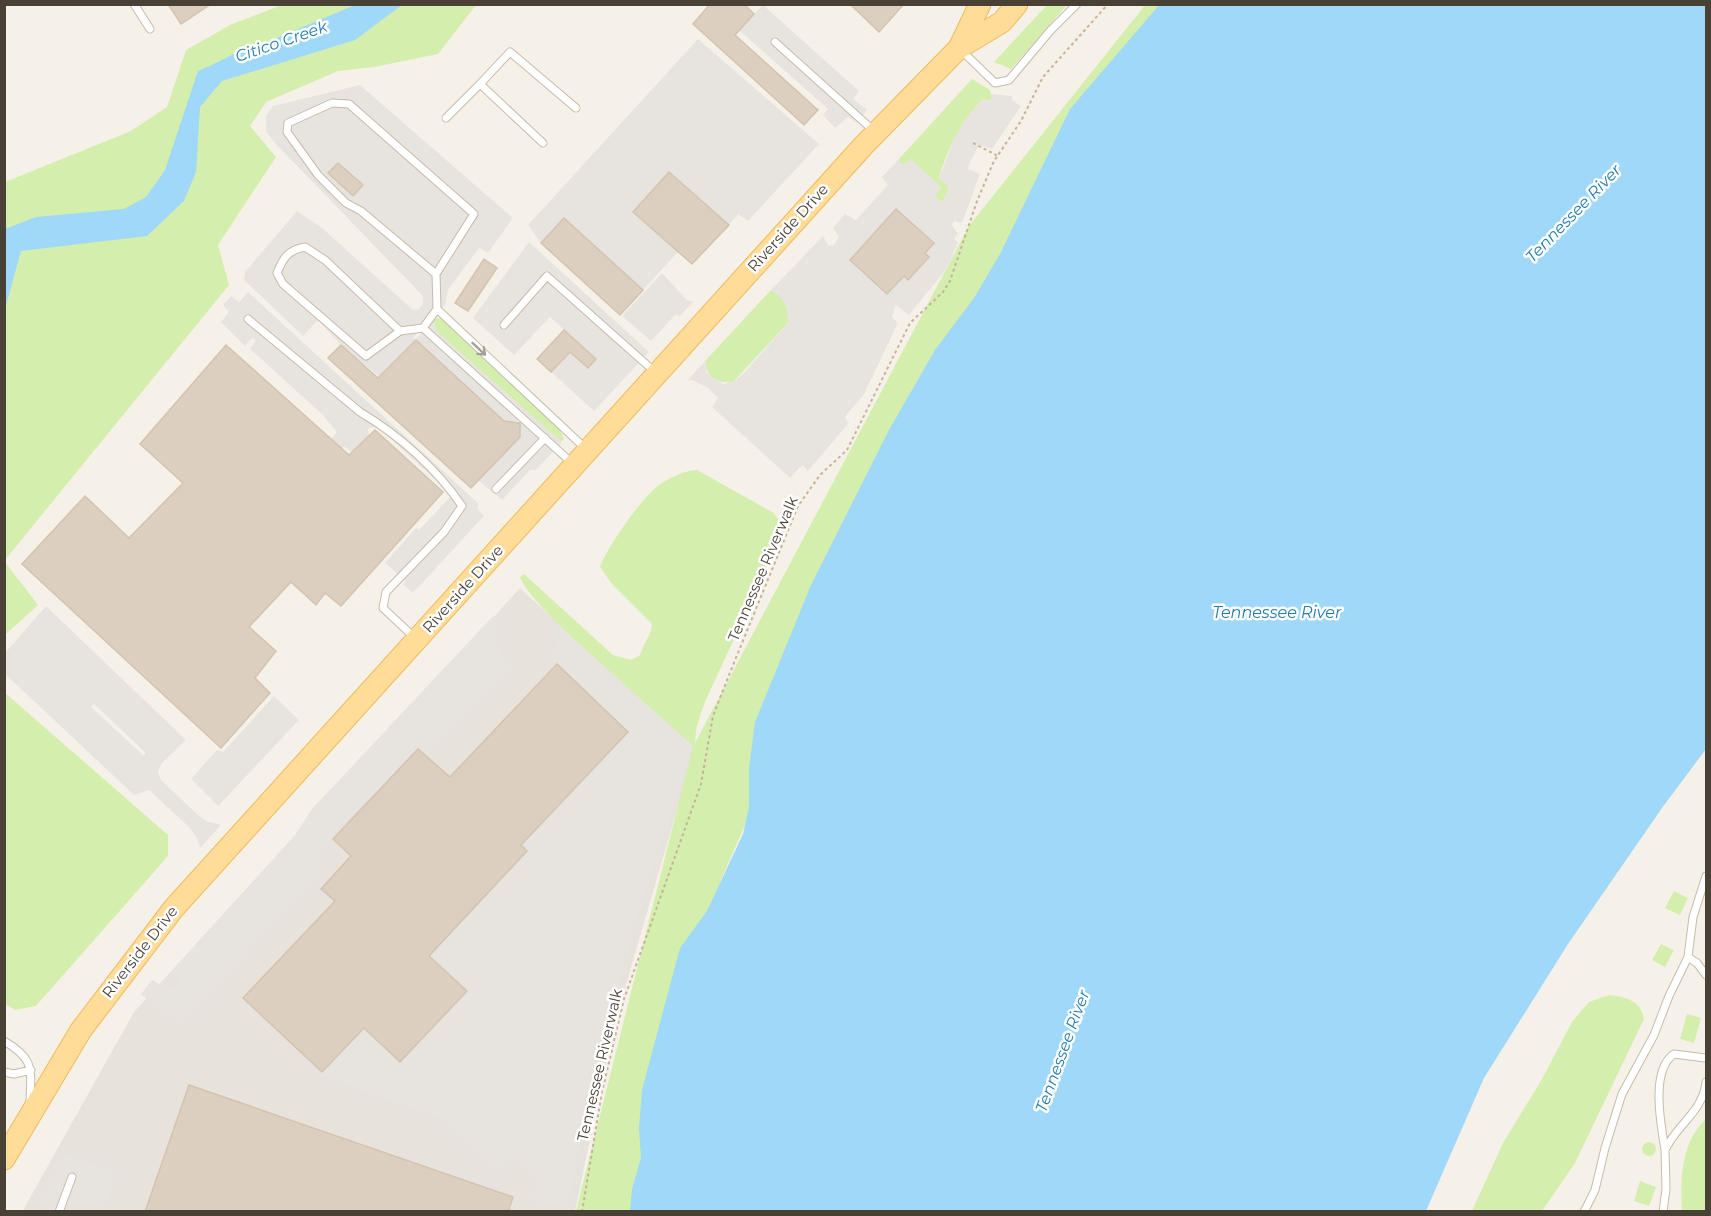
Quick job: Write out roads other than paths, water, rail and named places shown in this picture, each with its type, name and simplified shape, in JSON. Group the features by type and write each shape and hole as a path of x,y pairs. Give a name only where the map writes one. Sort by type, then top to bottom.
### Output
{"main road":[{"name":"Riverside Drive","path":"959,48 980,4"},
{"name":"Riverside Drive","path":"4,1159 29,1113 93,1013 174,908 876,132 959,48 1002,22 1017,4"}],"lane":[{"path":"134,4 150,29"},
{"path":"959,48 995,83 1009,80 1050,31 1077,4"},
{"path":"776,42 876,132"},
{"path":"446,118 510,52 576,108"},
{"path":"480,84 543,143"},
{"path":"400,332 325,260 305,247 294,249 284,257 277,273 283,284 366,356 400,332 423,328 437,309 436,274 474,214 349,104 332,103 288,123 287,132 318,175 346,203 361,211 436,274"},
{"path":"504,325 547,276 657,374"},
{"path":"437,309 581,458"},
{"path":"248,319 360,412 380,423 445,481 462,506 444,532 386,592 383,608 417,640"},
{"path":"423,328 545,438 581,458"},
{"path":"496,489 545,438"},
{"path":"1584,1212 1595,1190 1622,1094 1654,1035 1669,996 1688,957 1692,917 1707,876"},
{"path":"1688,957 1697,963 1707,975"},
{"path":"4,1041 23,1052 31,1070 29,1113"},
{"path":"1664,1211 1665,1150 1659,1096 1665,1063 1674,1054 1706,1059"},
{"path":"4,1072 14,1074 31,1070"},
{"path":"1665,1150 1675,1132 1700,1105 1707,1082"},
{"path":"59,1212 72,1177"}],"water":[{"name":"Tennessee River","path":"1160,4 1706,5 1706,749 1662,808 1568,944 1484,1078 1426,1211 630,1211 632,1189 641,1158 639,1128 642,1090 680,948 707,911 743,834 749,807 749,768 755,722 811,585 889,430 935,350 974,298 1000,254 1070,109"},
{"path":"355,5 402,5 355,40 222,81 200,107 196,172 184,201 147,236 21,251 5,309 5,229 36,217 124,209 146,197 165,170 198,71"}],"waterway":[{"name":"Citico Creek","path":"213,67 235,56"}]}
